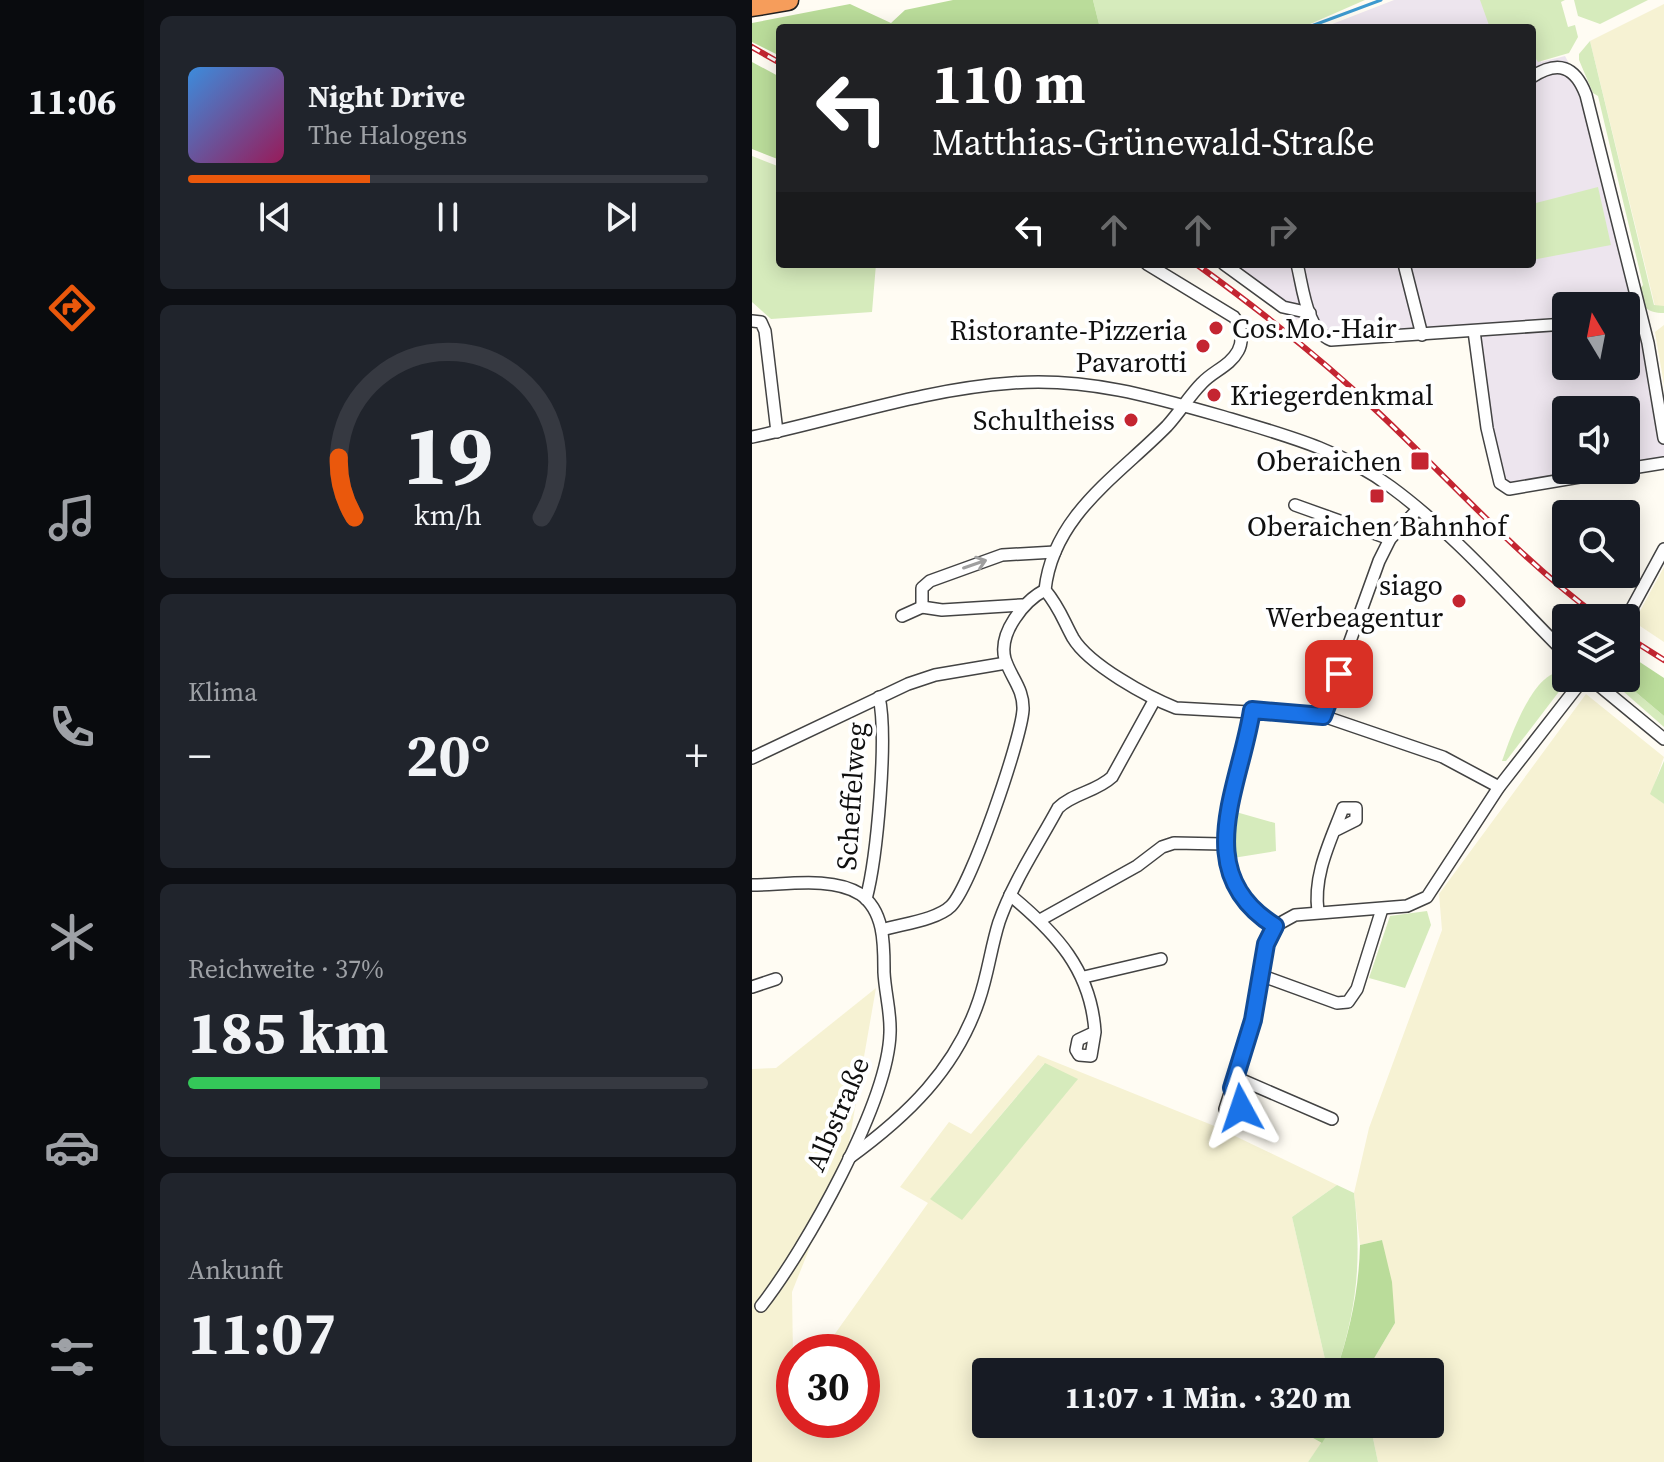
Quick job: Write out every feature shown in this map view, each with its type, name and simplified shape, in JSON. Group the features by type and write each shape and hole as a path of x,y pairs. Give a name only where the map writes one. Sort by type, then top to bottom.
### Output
{"highway":[{"path":"752,6 788,0"}],"street":[{"path":"1536,75 1550,67 1572,70 1586,95 1634,292"},
{"path":"902,616 922,607 933,610 1022,605 1045,590 1055,552 1079,510 1184,405 1209,375 1238,352 1241,327 1234,317 1215,302 1154,268"},
{"path":"1229,268 1283,307 1310,313"},
{"path":"1298,268 1318,332 1331,340 1552,325"},
{"path":"1405,268 1422,335"},
{"path":"1640,318 1648,343 1664,438"},
{"path":"752,321 761,322 765,331 777,432"},
{"path":"1474,331 1487,428 1500,483 1509,489 1552,482"},
{"path":"752,437 927,397 1013,383 1102,385 1184,405 1325,449 1391,487 1418,509 1552,640"},
{"path":"1640,467 1664,463"},
{"path":"1295,505 1390,539"},
{"path":"1323,716 1390,539 1418,509"},
{"path":"1634,604 1664,549"},
{"path":"922,607 922,588 930,581 1002,555 1055,552"},
{"path":"1045,590 1061,608 1073,638 1085,652 1155,699 1187,710 1252,710 1323,716 1443,757 1499,787"},
{"path":"882,930 946,909 960,893 999,799 1020,724 1022,692 1006,663 1005,650 1022,605"},
{"path":"752,758 879,697 935,675 1006,663"},
{"path":"1332,1119 1234,1083 1253,1020 1266,944 1275,926 1286,918 1318,912 1407,906 1427,897 1499,787 1576,692"},
{"path":"1605,692 1664,739"},
{"name":"Scheffelweg","path":"866,899 882,732 879,697"},
{"path":"849,1158 907,1111 946,1068 980,998 999,924 1010,895 1058,808 1064,802 1102,787 1112,777 1155,699"},
{"path":"1252,710 1223,844 1230,877 1240,894 1275,926"},
{"path":"1318,912 1317,877 1334,831"},
{"path":"1040,920 1137,866 1162,847 1174,843 1223,844"},
{"path":"752,885 837,886 866,899"},
{"path":"1010,895 1040,920 1069,953 1084,977 1094,1013 1095,1032"},
{"name":"Albstraße","path":"761,1306 784,1275 849,1158 872,1104 890,1034 882,930 866,899"},
{"path":"1260,975 1337,1003 1348,1002 1357,989 1382,909"},
{"path":"1084,977 1161,959"},
{"path":"752,987 776,979"}],"shaded area":[{"path":"1394,0 1526,0 1532,24 1332,24"},
{"path":"1664,4 1664,306 1655,306 1590,41"},
{"path":"1536,41 1541,62 1565,56 1586,95 1631,292 1552,292 1552,380 1640,380 1640,332 1664,438 1664,463 1640,467 1640,396 1552,396 1552,482 1509,489 1500,483 1474,331 1331,340 1310,313 1294,321 1219,268 1536,268"},
{"path":"1664,325 1664,385 1655,332"},
{"path":"1664,567 1664,642 1640,626 1640,611"},
{"path":"1586,694 1664,757 1651,794 1664,804 1664,1462 1378,1462 1373,1438 1444,1438 1444,1358 1374,1358 1395,1323 1382,1240 1360,1245 1354,1193 1369,1128 1442,930 1439,894"},
{"path":"876,988 847,1154 792,1292 793,1334 776,1334 776,1438 880,1438 880,1334 835,1334 928,1203 900,1187 949,1122 971,1134 1038,1055 1212,1125 1337,1185 1292,1217 1325,1358 972,1358 972,1438 1313,1438 1322,1443 1308,1462 752,1462 752,1069 776,1068","holes":["1044,1064 1077,1079 931,1199"]}],"green space":[{"path":"953,0 1093,0 1099,24 776,24 776,54 752,42 752,23 850,4 891,23 905,10"},
{"path":"1093,0 1365,0 1310,24 1099,24"},
{"path":"1480,0 1565,0 1561,2 1568,27 1575,25 1578,37 1569,53 1538,62 1536,24 1489,24"},
{"path":"1574,0 1648,0 1600,24 1578,16"},
{"path":"1590,41 1654,305 1664,306 1664,313 1649,310 1640,296 1639,290 1643,285 1598,96 1593,93 1579,54"},
{"path":"752,62 776,75 776,158 752,149"},
{"path":"752,156 776,165 776,268 876,268 872,312 771,319 752,302"},
{"path":"1598,187 1611,245 1536,259 1536,203"},
{"path":"1640,662 1664,678 1664,716 1636,692 1640,692"},
{"path":"1552,675 1552,692 1559,692 1506,761 1502,761 1530,697"},
{"path":"1624,692 1636,692 1664,716 1664,727"},
{"path":"1664,761 1664,804 1650,794"},
{"path":"1236,812 1275,823 1276,851 1233,858 1232,827"},
{"path":"1427,911 1431,925 1405,988 1369,978 1390,916"},
{"path":"1045,1063 1078,1079 962,1220 930,1199"},
{"path":"1337,1185 1354,1193 1358,1241 1356,1284 1340,1358 1325,1358 1292,1217"},
{"path":"1382,1240 1392,1282 1395,1323 1374,1358 1341,1358 1353,1310 1360,1245"},
{"path":"1324,1438 1373,1438 1378,1462 1308,1462"}],"waterway":[{"path":"1317,24 1381,0"}],"railway":[{"path":"752,47 776,61"},
{"path":"1201,268 1336,374 1514,545 1582,604"},
{"path":"1640,645 1664,660"}],"place":[{"name":"Cos.Mo.-Hair","path":"1216,328"},
{"name":"Ristorante-Pizzeria Pavarotti","path":"1203,346"},
{"name":"Kriegerdenkmal","path":"1214,395"},
{"name":"Schultheiss","path":"1131,420"},
{"name":"Oberaichen","path":"1420,461"},
{"name":"Oberaichen Bahnhof","path":"1377,496"},
{"name":"siago Werbeagentur","path":"1459,601"}],"route":[{"path":"1241,1108 1232,1088 1253,1020 1266,944 1275,926 1251,907 1230,877 1223,844 1228,814 1246,748 1252,710 1323,716 1339,674"}]}
